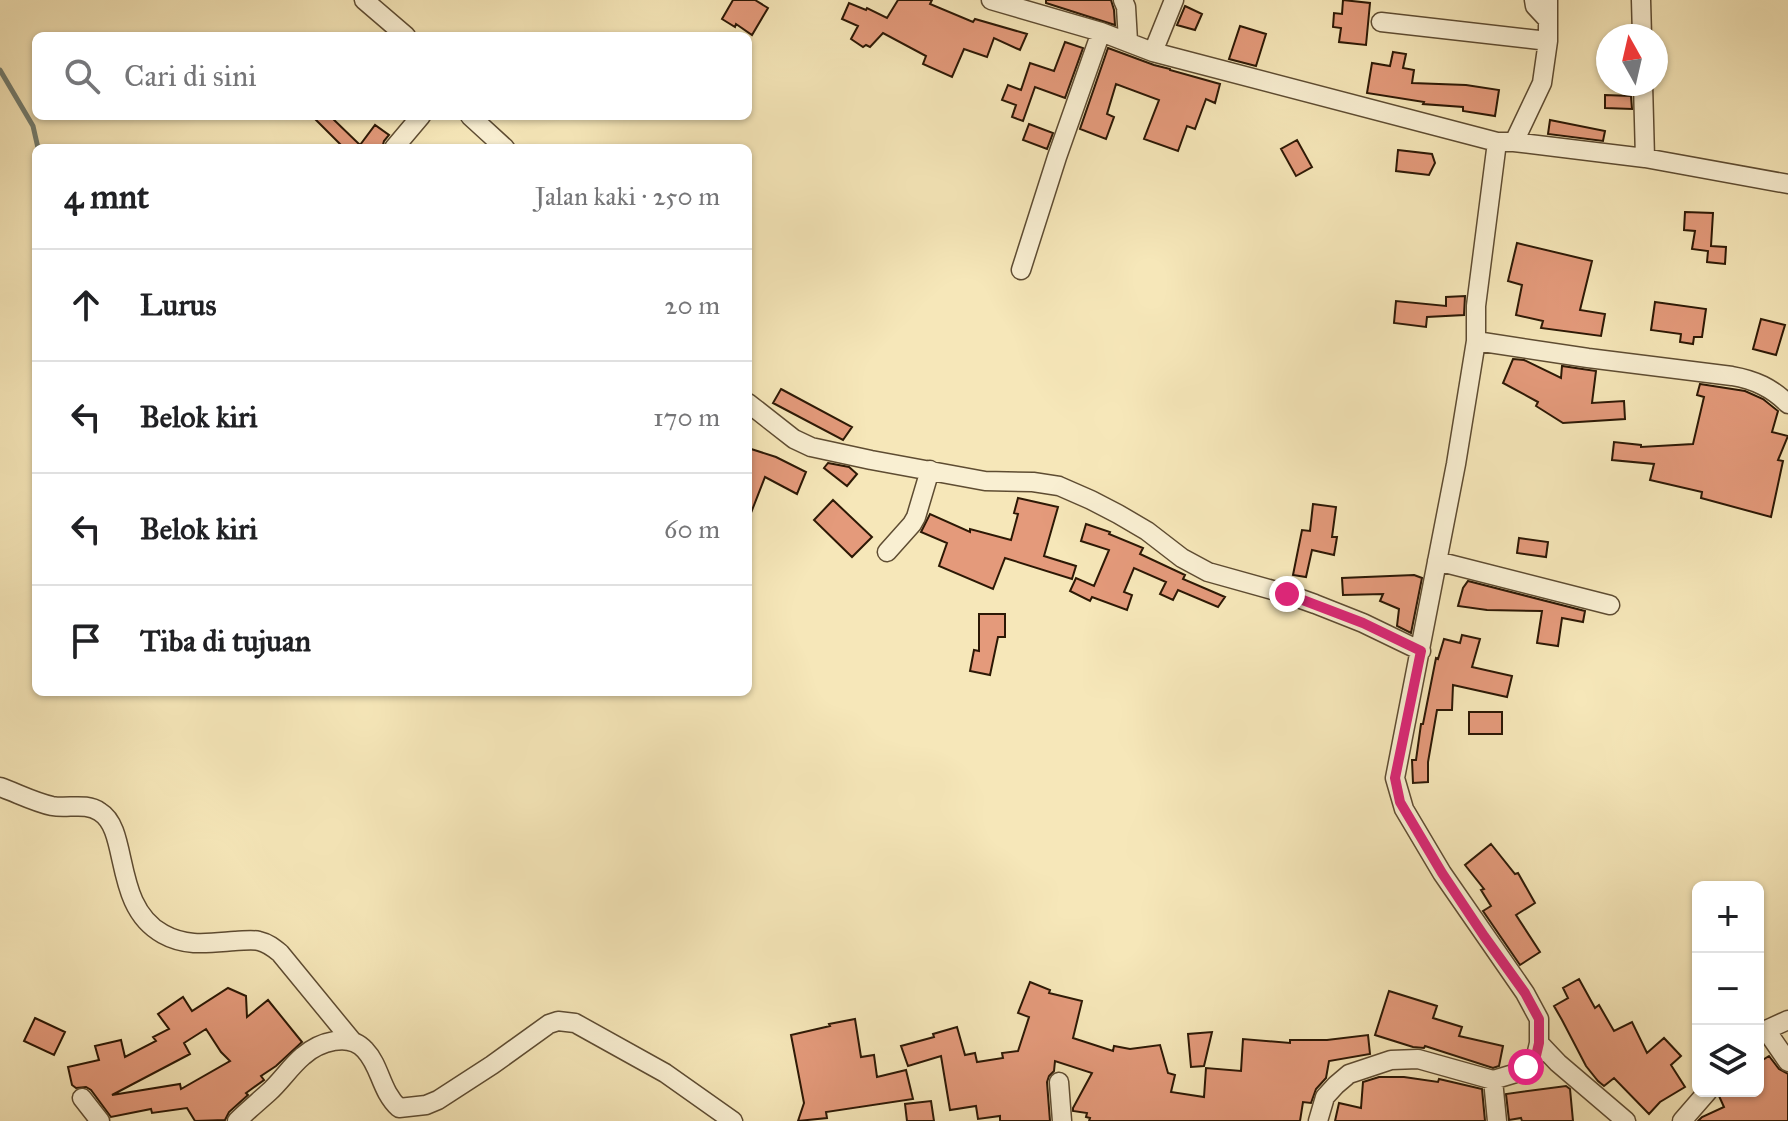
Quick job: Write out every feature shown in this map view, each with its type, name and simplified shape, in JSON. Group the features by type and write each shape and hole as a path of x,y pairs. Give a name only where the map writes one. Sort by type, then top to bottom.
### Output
{"street":[{"path":"364,0 401,32"},
{"path":"991,0 1101,32 1153,52 1505,142 1645,158 1788,184"},
{"path":"1123,0 1128,41"},
{"path":"1153,52 1174,0"},
{"path":"1534,0 1535,6 1548,20"},
{"path":"1318,1121 1325,1097 1349,1074 1391,1060 1418,1059 1493,1080 1526,1067 1536,1056 1539,1043 1539,1019 1525,993 1442,873 1400,802 1395,778 1456,464 1476,341 1476,306 1505,142 1542,83 1548,41 1548,0"},
{"path":"1641,0 1642,24"},
{"path":"1381,22 1548,41"},
{"path":"1021,270 1101,32"},
{"path":"1643,96 1645,158"},
{"path":"397,144 418,120"},
{"path":"474,120 501,144"},
{"path":"1476,341 1752,380 1788,404"},
{"path":"752,406 794,439 811,447 985,481 1059,486 1118,514 1208,572 1315,604 1421,651"},
{"path":"887,552 916,517 930,470"},
{"path":"1437,561 1610,605"},
{"path":"0,787 54,807 89,807 100,812 109,819 132,901 145,919 161,933 185,943 258,940 269,944 280,953 353,1042"},
{"path":"1764,1032 1788,1020"},
{"path":"237,1121 304,1055 325,1043 340,1040 363,1047 372,1059 390,1099 399,1108 413,1108 438,1100 549,1024 558,1021 575,1023 665,1073 733,1121"},
{"path":"1764,1035 1788,1062"},
{"path":"1539,1043 1626,1121"},
{"path":"1493,1080 1497,1121"},
{"path":"1059,1082 1062,1121"},
{"path":"1682,1121 1703,1097"},
{"path":"82,1098 100,1121"}],"building":[{"path":"733,0 755,0 768,8 752,35 752,32 722,19"},
{"path":"898,0 932,0 930,4 973,22 975,19 1027,34 1020,50 994,38 987,57 964,49 952,77 923,64 926,56 883,33 870,47 863,47 851,39 858,26 842,19 849,3 887,18"},
{"path":"1046,0 1111,0 1115,25 1046,3"},
{"path":"1343,0 1370,3 1366,45 1339,42 1341,28 1333,27 1334,13 1342,14"},
{"path":"1185,6 1202,14 1195,30 1177,25"},
{"path":"1240,26 1266,34 1256,66 1229,59"},
{"path":"1065,42 1083,48 1065,98 1035,87 1023,121 1012,117 1016,105 1002,100 1008,85 1021,90 1030,63 1054,71"},
{"path":"1108,48 1220,84 1215,103 1206,99 1195,129 1187,126 1178,151 1144,139 1159,100 1116,84 1107,114 1114,117 1106,139 1080,129"},
{"path":"1393,52 1406,54 1403,68 1414,70 1412,83 1499,90 1495,116 1463,111 1463,107 1423,104 1367,93 1372,63 1390,66"},
{"path":"1605,96 1631,96 1632,109 1605,108"},
{"path":"316,120 334,120 359,144 340,144"},
{"path":"1550,120 1605,131 1603,141 1548,134"},
{"path":"1029,124 1053,133 1047,149 1023,140"},
{"path":"375,125 389,135 383,144 361,144"},
{"path":"1297,140 1312,167 1296,176 1281,149"},
{"path":"1398,150 1432,154 1435,163 1429,175 1396,171"},
{"path":"1685,212 1713,213 1711,246 1726,247 1725,264 1707,262 1708,251 1692,249 1695,231 1684,230"},
{"path":"1517,243 1592,261 1580,310 1605,314 1601,336 1541,328 1543,321 1516,315 1522,285 1508,281"},
{"path":"1465,296 1464,315 1427,317 1426,327 1394,323 1396,301 1446,306 1446,297"},
{"path":"1655,302 1706,309 1702,337 1694,337 1693,344 1680,342 1681,334 1651,330"},
{"path":"1761,319 1785,325 1776,355 1753,349"},
{"path":"1513,359 1524,360 1561,378 1562,366 1596,371 1592,403 1624,401 1625,419 1563,423 1536,406 1538,402 1503,383"},
{"path":"1700,384 1745,391 1763,399 1778,411 1772,432 1788,436 1778,460 1783,461 1771,517 1701,498 1702,492 1650,480 1654,464 1612,460 1614,442 1641,447 1693,444 1704,397 1697,395"},
{"path":"781,389 852,427 843,440 773,403"},
{"path":"752,449 806,472 797,494 765,477 752,510"},
{"path":"828,463 849,467 857,474 847,486 824,468"},
{"path":"1018,498 1058,507 1044,556 1076,566 1072,579 1005,558 993,589 939,566 947,543 921,532 930,514 970,532 970,529 1011,540 1018,514 1014,513"},
{"path":"833,500 872,537 852,557 814,520"},
{"path":"1313,504 1336,507 1332,537 1337,537 1334,555 1312,550 1306,577 1293,575 1302,530 1310,531"},
{"path":"1086,524 1143,548 1140,554 1185,575 1183,579 1225,597 1218,607 1178,590 1173,600 1160,594 1166,582 1134,568 1124,592 1132,595 1127,610 1092,597 1090,601 1070,591 1076,578 1094,586 1109,550 1081,541"},
{"path":"1519,538 1548,542 1546,557 1517,553"},
{"path":"1414,575 1422,578 1411,633 1397,626 1399,609 1380,601 1383,594 1343,595 1342,578"},
{"path":"1468,581 1585,611 1583,622 1562,618 1558,646 1537,643 1542,611 1458,606"},
{"path":"979,614 1005,614 1005,637 998,637 990,675 970,671 974,650 979,651"},
{"path":"1462,635 1480,639 1472,667 1512,676 1507,697 1453,685 1452,710 1437,710 1428,762 1428,782 1413,783 1412,760 1416,760 1436,658 1444,639 1460,643"},
{"path":"1469,712 1502,712 1502,734 1469,734"},
{"path":"1491,844 1515,874 1518,873 1535,903 1516,915 1540,952 1520,965 1483,911 1491,906 1481,890 1484,889 1465,865"},
{"path":"1579,979 1595,1008 1599,1005 1614,1031 1632,1022 1647,1053 1664,1038 1681,1056 1671,1065 1685,1087 1660,1102 1649,1114 1614,1078 1604,1086 1598,1081 1586,1066 1554,1006 1568,998 1563,988"},
{"path":"1030,982 1050,990 1049,993 1082,1001 1073,1038 1113,1051 1114,1046 1130,1049 1160,1045 1168,1073 1175,1075 1171,1092 1204,1097 1206,1068 1241,1071 1243,1039 1290,1043 1290,1040 1368,1035 1370,1054 1329,1061 1326,1078 1316,1089 1311,1103 1303,1102 1300,1121 1089,1121 1087,1113 1073,1111 1073,1108 1092,1073 1055,1061 1054,1071 1047,1082 1050,1121 1000,1121 1000,1116 978,1119 976,1106 950,1110 941,1056 908,1066 901,1046 957,1027 965,1055 975,1053 977,1062 1003,1058 1002,1053 1018,1051 1029,1017 1018,1013"},
{"path":"228,988 246,996 247,1017 268,1000 302,1042 261,1076 264,1080 246,1093 248,1095 229,1112 225,1120 195,1121 187,1108 152,1113 151,1109 111,1117 91,1090 72,1085 68,1067 99,1060 95,1046 121,1040 125,1057 156,1041 153,1037 169,1029 158,1014 183,997 192,1011","holes":["206,1029 230,1061 181,1089 180,1084 112,1095 190,1054 184,1043"]},
{"path":"1389,991 1437,1006 1433,1018 1462,1027 1459,1036 1503,1046 1499,1066 1493,1068 1425,1046 1413,1047 1375,1035"},
{"path":"35,1018 65,1032 54,1055 24,1041"},
{"path":"855,1019 861,1057 874,1055 877,1077 906,1070 913,1099 826,1112 827,1118 798,1121 804,1103 791,1035"},
{"path":"1212,1032 1204,1066 1191,1067 1188,1034"},
{"path":"1769,1056 1779,1069 1788,1074 1788,1121 1698,1121 1724,1107 1719,1097 1764,1097 1764,1059"},
{"path":"1379,1077 1438,1082 1439,1079 1482,1089 1485,1121 1335,1121 1339,1103 1361,1108 1363,1082"},
{"path":"1566,1086 1570,1089 1573,1121 1509,1120 1506,1094"},
{"path":"931,1101 934,1121 907,1121 905,1104"}],"waterway":[{"path":"0,70 33,126 37,144"}],"route":[{"path":"1287,594 1363,623 1421,651 1395,778 1400,802 1442,873 1525,993 1539,1019 1536,1056 1526,1067"}]}
